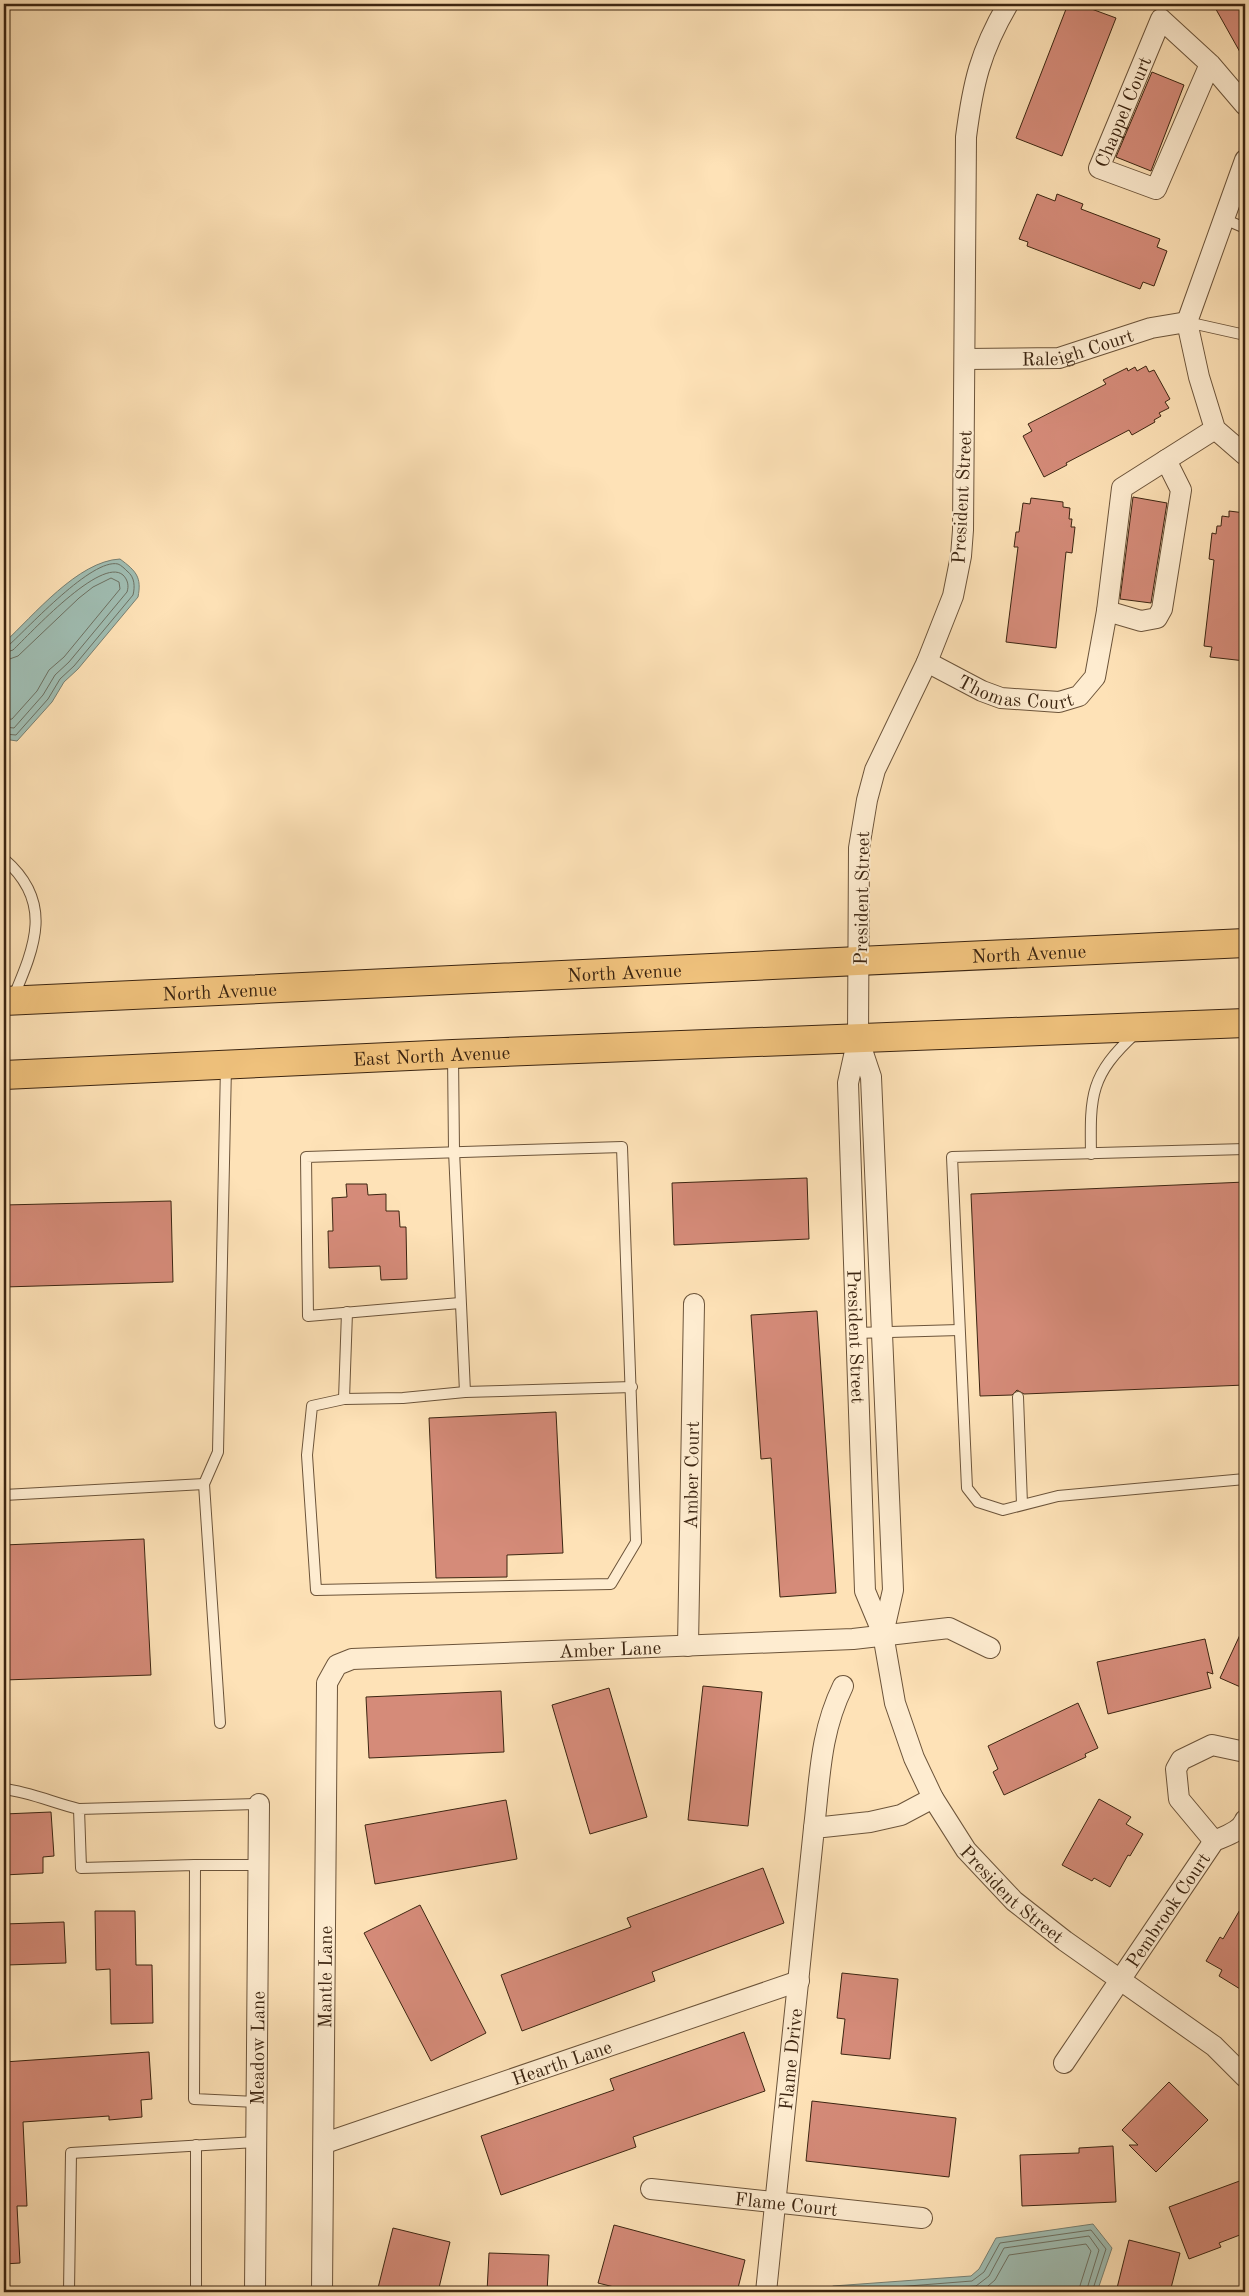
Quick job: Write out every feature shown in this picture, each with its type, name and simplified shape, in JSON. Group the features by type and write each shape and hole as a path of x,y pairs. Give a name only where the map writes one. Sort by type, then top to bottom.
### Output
{"main road":[{"name":"North Avenue","path":"8,1001 1245,943"},
{"path":"858,1038 1245,1023"},
{"name":"East North Avenue","path":"4,1075 453,1054 858,1038"}],"street":[{"name":"President Street","path":"1008,4 984,50 976,74 966,137 963,530 961,556 952,596 927,662 879,761 867,800 859,848 858,1038 848,1083 865,1591 883,1634 895,1703 914,1758 932,1798 966,1850 1014,1901 1065,1941 1214,2046 1245,2077"},
{"name":"Chappel Court","path":"1210,64 1156,189 1099,168 1161,19 1210,64 1245,105"},
{"path":"1245,160 1187,322 1198,377 1215,429 1245,455"},
{"name":"Raleigh Court","path":"965,359 1059,358 1151,328 1187,322"},
{"name":"Thomas Court","path":"927,662 982,691 1001,698 1059,702 1079,696 1095,677 1107,611 1122,488 1215,429"},
{"path":"1107,611 1142,621 1157,618 1162,609 1181,490 1166,460"},
{"name":"President Street","path":"858,1038 871,1077 883,1331 893,1590 883,1634"},
{"name":"Amber Court","path":"688,1646 694,1304"},
{"name":"Amber Lane","path":"337,1665 352,1659 853,1639 883,1634 949,1628 990,1648"},
{"name":"Mantle Lane","path":"322,2292 325,2143 327,1683 337,1665"},
{"name":"Flame Drive","path":"766,2292 825,1732 843,1686"},
{"name":"Pembrook Court","path":"1214,1840 1179,1799 1176,1770 1181,1760 1212,1745 1245,1752"},
{"path":"814,1828 870,1822 901,1815 932,1798"},
{"name":"Meadow Lane","path":"255,2292 259,1804"},
{"name":"Pembrook Court","path":"1120,1979 1214,1840 1229,1835 1243,1825 1245,1820"},
{"path":"1064,2063 1120,1979"},
{"name":"Hearth Lane","path":"325,2143 799,1981"},
{"name":"Flame Court","path":"652,2189 922,2218"}],"lane":[{"path":"1224,219 1245,228"},
{"path":"1187,322 1245,335"},
{"path":"4,859 15,869 28,888 35,908 36,937 30,958 8,1001"},
{"path":"1091,1154 1091,1100 1096,1082 1105,1064 1143,1027"},
{"path":"453,1054 454,1151 465,1392"},
{"path":"220,1723 204,1484 218,1452 226,1066"},
{"path":"460,1303 308,1316 306,1157 622,1147 632,1387 636,1542 611,1584 316,1590 307,1455 312,1406 344,1399 403,1398 465,1392 632,1387"},
{"path":"1245,1149 952,1158 967,1488 978,1502 1003,1510 1058,1496 1245,1479"},
{"path":"344,1399 347,1312"},
{"path":"856,1333 959,1330"},
{"path":"1018,1397 1022,1504"},
{"path":"4,1495 204,1484"},
{"path":"4,1789 22,1791 56,1804 79,1809 259,1804"},
{"path":"79,1809 81,1868 260,1865"},
{"path":"196,1865 194,2099 257,2102"},
{"path":"69,2292 71,2153 256,2142"},
{"path":"196,2145 196,2292"}],"water":[{"path":"120,559 134,571 138,579 138,597 78,669 64,682 52,702 17,741 4,739 4,643 73,579 88,569 104,562"},
{"path":"1093,2224 1112,2248 1097,2292 824,2292 833,2286 971,2276 979,2269 996,2238"}],"building":[{"path":"1068,4 1078,4 1116,18 1062,156 1016,138"},
{"path":"1213,4 1245,4 1245,61"},
{"path":"1152,72 1184,85 1151,171 1116,157"},
{"path":"1037,194 1055,201 1057,194 1083,204 1081,209 1160,239 1157,247 1167,251 1154,286 1143,282 1140,289 1027,246 1028,242 1019,239"},
{"path":"1146,366 1149,372 1154,370 1170,399 1165,402 1169,408 1159,413 1161,416 1154,420 1155,422 1132,435 1129,430 1066,463 1067,465 1044,477 1023,436 1032,431 1028,424 1106,384 1103,380 1127,368 1128,371 1135,367 1137,371"},
{"path":"1133,497 1167,503 1151,603 1120,599"},
{"path":"1031,498 1063,502 1063,507 1070,508 1069,519 1072,519 1071,527 1075,527 1072,553 1066,552 1056,648 1006,642 1018,547 1014,547 1016,532 1019,532 1023,503 1030,504"},
{"path":"1229,511 1245,513 1245,661 1210,657 1212,647 1204,646 1214,560 1209,559 1212,533 1216,534 1217,526 1221,526 1222,516 1229,517"},
{"path":"807,1178 809,1239 674,1245 672,1183"},
{"path":"1245,1182 1245,1385 1024,1394 1017,1390 1012,1395 980,1396 971,1194"},
{"path":"346,1184 367,1184 368,1195 386,1194 386,1211 399,1211 400,1227 406,1227 407,1279 381,1280 380,1266 329,1268 328,1231 333,1231 332,1198 347,1197"},
{"path":"171,1201 173,1282 4,1287 4,1205"},
{"path":"817,1311 836,1593 780,1597 771,1458 761,1459 751,1315"},
{"path":"556,1412 563,1553 507,1555 507,1577 436,1578 429,1418"},
{"path":"144,1539 151,1675 4,1680 4,1545"},
{"path":"1245,1624 1245,1689 1220,1678"},
{"path":"1205,1639 1213,1674 1207,1672 1211,1688 1108,1714 1097,1662"},
{"path":"703,1686 762,1692 748,1826 688,1820"},
{"path":"609,1688 647,1817 590,1834 552,1705"},
{"path":"501,1691 504,1752 369,1758 366,1697"},
{"path":"1078,1703 1098,1748 1085,1754 1086,1757 1004,1795 993,1772 998,1769 988,1746"},
{"path":"1099,1799 1131,1817 1126,1824 1143,1834 1130,1856 1128,1855 1110,1887 1094,1878 1092,1881 1062,1865"},
{"path":"506,1800 517,1859 375,1884 365,1825"},
{"path":"51,1812 54,1856 43,1857 43,1873 4,1875 4,1814"},
{"path":"763,1868 784,1923 652,1972 655,1981 522,2031 501,1975 631,1927 627,1918"},
{"path":"1245,1901 1245,1992 1219,1976 1222,1970 1206,1961 1220,1937 1223,1939"},
{"path":"420,1905 486,2033 431,2061 364,1933"},
{"path":"95,1911 135,1911 136,1965 152,1965 153,2023 111,2024 110,1969 96,1970"},
{"path":"64,1922 66,1963 7,1965 7,1956 4,1956 4,1924"},
{"path":"842,1973 898,1979 890,2059 841,2054 845,2019 837,2018"},
{"path":"744,2032 765,2091 633,2137 636,2147 501,2195 481,2136 614,2090 610,2079"},
{"path":"149,2052 152,2099 141,2100 142,2117 109,2120 109,2116 23,2122 27,2206 17,2206 20,2263 4,2264 4,2062"},
{"path":"1169,2082 1208,2120 1156,2172 1129,2145 1138,2145 1122,2130"},
{"path":"812,2101 956,2118 949,2177 806,2161"},
{"path":"1113,2146 1116,2202 1022,2206 1020,2155 1079,2153 1079,2148"},
{"path":"1245,2179 1245,2233 1219,2243 1221,2247 1189,2259 1169,2207"},
{"path":"614,2225 745,2260 737,2292 634,2292 598,2283"},
{"path":"393,2228 450,2242 438,2292 377,2292"},
{"path":"1129,2240 1180,2253 1170,2292 1116,2292"},
{"path":"489,2253 549,2255 547,2292 487,2292"}]}
